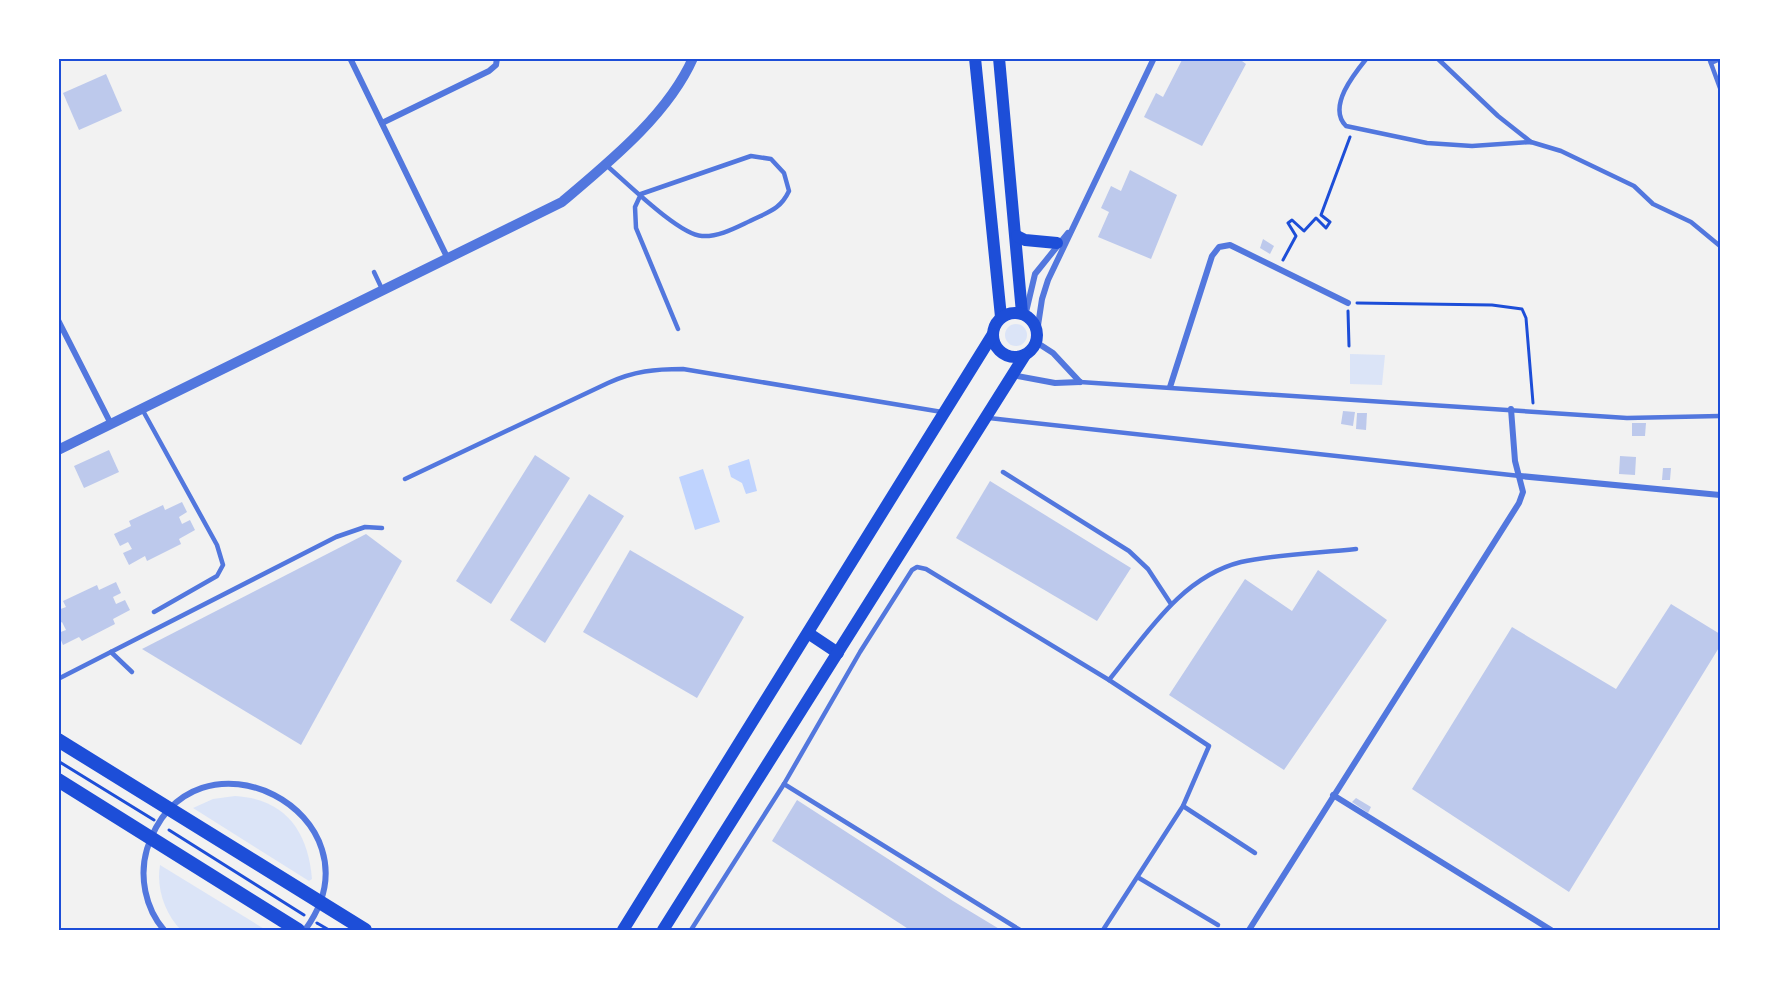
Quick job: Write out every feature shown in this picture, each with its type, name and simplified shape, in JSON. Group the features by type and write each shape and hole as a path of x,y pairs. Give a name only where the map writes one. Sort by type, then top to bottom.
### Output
{"highway":[{"path":"58,740 364,930"},
{"path":"58,780 298,930"}],"main road":[{"path":"623,930 945,413 1001,317 975,58"},
{"path":"999,58 1024,314"},
{"path":"1017,236 1025,240 1057,243"},
{"path":"663,930 1037,337 1033,321 1024,314 1014,312 1001,317"},
{"path":"993,334 994,341 1002,352 1014,357 1025,355"},
{"path":"808,633 838,653"}],"street":[{"path":"350,58 448,260"},
{"path":"382,123 489,71 496,65 497,58"},
{"path":"58,450 562,202 631,142 658,111 693,58"},
{"path":"1080,382 1037,337 1044,291 1154,58"},
{"path":"1024,314 1035,274 1057,243 1072,228"},
{"path":"1170,387 1212,256 1224,244 1349,303"},
{"path":"58,320 111,424"},
{"path":"1012,375 1055,383 1080,382"},
{"path":"1249,930 1519,503 1523,492 1515,461 1511,409"},
{"path":"1520,476 1720,495"},
{"path":"164,930 152,913 144,884 146,854 151,838 170,810 195,792 224,783 254,785 282,797 304,817 319,843 324,872 320,903 305,930"},
{"path":"1333,795 1551,930"}],"lane":[{"path":"1367,58 1352,78 1339,105 1342,122 1353,130 1461,145 1531,142 1561,151 1626,181 1653,204 1691,222 1720,246"},
{"path":"1439,59 1498,116 1531,142"},
{"path":"1720,59 1709,61 1720,88"},
{"path":"606,165 641,194 683,231 701,236 724,233 782,205 789,191 784,173 771,159 751,156 641,194 635,207 636,228 678,329"},
{"path":"374,272 383,292"},
{"path":"405,479 608,382 632,372 651,369 683,369 945,413"},
{"path":"1080,382 1627,418 1720,416"},
{"path":"142,409 217,545 223,565 217,576 154,612"},
{"path":"986,417 1520,476"},
{"path":"1003,472 1129,551 1148,569 1171,604"},
{"path":"58,679 336,537 365,527 382,528"},
{"path":"1109,680 1171,604 1195,584 1241,562 1356,549"},
{"path":"691,930 784,784 860,652 916,567 926,569 1109,680 1209,746 1209,751 1183,806 1139,878 1103,930"},
{"path":"111,652 132,672"},
{"path":"784,784 1020,930"},
{"path":"1183,806 1255,853"},
{"path":"1139,878 1218,925"}],"path":[{"path":"1279,269 1296,236 1288,223 1292,220 1304,231 1316,218 1326,228 1330,222 1321,215 1353,130"},
{"path":"1349,346 1349,303 1492,305 1521,309 1526,318 1533,411"},
{"path":"58,761 329,930"}],"shaded area":[{"path":"1016,324 1024,327 1027,335 1024,343 1016,346 1008,343 1005,335 1008,327"},
{"path":"1350,354 1385,355 1382,385 1350,384"},
{"path":"235,796 253,798 268,804 281,811 291,821 305,847 312,879 309,881 193,808 213,799"},
{"path":"160,865 266,930 181,930 170,916 163,900 159,883"}],"water":[{"path":"749,459 757,491 746,494 742,483 731,477 728,466"},
{"path":"703,469 720,522 695,530 679,477"}],"building":[{"path":"1183,58 1238,58 1246,64 1202,146 1144,117 1156,93 1163,97"},
{"path":"106,74 122,111 79,130 63,93"},
{"path":"1130,170 1177,195 1151,259 1098,237 1109,212 1101,208 1111,186 1121,191"},
{"path":"1263,239 1274,246 1270,254 1260,248"},
{"path":"1343,411 1355,412 1353,426 1341,424"},
{"path":"1357,413 1367,413 1366,430 1356,429"},
{"path":"1632,423 1646,423 1645,436 1632,436"},
{"path":"109,450 119,472 84,488 74,466"},
{"path":"535,455 570,478 491,604 456,581"},
{"path":"1620,456 1636,457 1635,475 1619,474"},
{"path":"1663,468 1671,468 1670,480 1662,480"},
{"path":"990,481 1131,568 1097,621 956,538"},
{"path":"589,494 624,516 545,643 510,620"},
{"path":"182,502 187,512 179,517 182,524 190,520 195,530 179,539 181,544 147,561 145,556 129,565 123,553 132,549 128,542 120,546 114,534 131,526 129,521 163,505 165,510"},
{"path":"366,534 402,561 301,745 142,649"},
{"path":"630,550 744,617 697,698 583,632"},
{"path":"1318,570 1387,620 1284,770 1169,695 1245,579 1292,611"},
{"path":"116,582 121,593 113,597 116,604 125,600 130,610 113,619 115,624 82,641 79,637 63,645 58,633 66,630 62,622 58,624 58,610 66,607 63,601 97,585 99,590"},
{"path":"1671,604 1720,634 1720,646 1569,892 1412,789 1512,627 1616,689"},
{"path":"1356,798 1371,807 1368,813 1352,802"},
{"path":"797,800 1001,930 910,930 772,841"}]}
